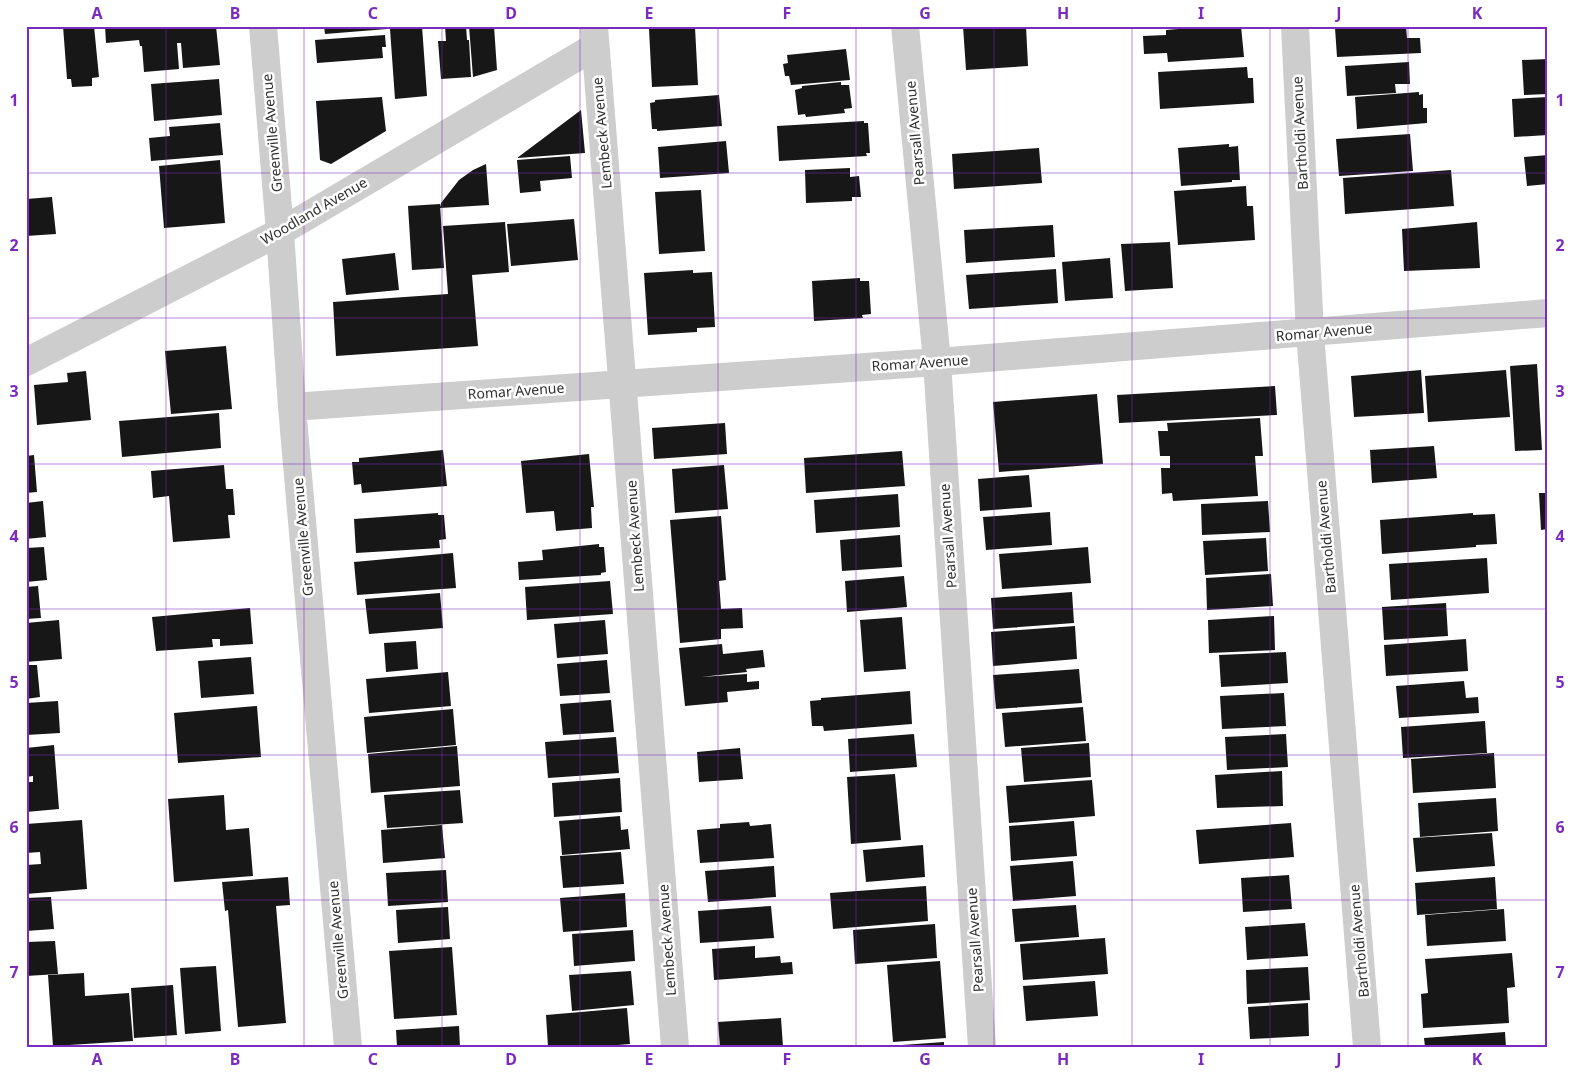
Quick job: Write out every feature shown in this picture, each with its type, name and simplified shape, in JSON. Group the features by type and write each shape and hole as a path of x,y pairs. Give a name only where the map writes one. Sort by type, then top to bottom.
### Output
{"street":[{"name":"Greenville Avenue","path":"263,26 292,407 348,1047"},
{"name":"Pearsall Avenue","path":"905,26 937,362 982,1047"},
{"name":"Bartholdi Avenue","path":"1295,26 1310,333 1368,1047"},
{"name":"Woodland Avenue","path":"26,362 280,232 594,37"},
{"name":"Lembeck Avenue","path":"594,37 675,1047"},
{"name":"Romar Avenue","path":"292,407 937,362 1548,314"}],"building":[{"path":"63,26 94,26 99,77 92,78 92,86 72,87 71,79 67,79"},
{"path":"105,26 216,26 220,65 183,68 181,43 177,43 179,69 144,72 142,46 140,46 139,40 106,43"},
{"path":"324,26 387,26 387,29 325,34"},
{"path":"401,26 422,26 427,96 395,99 390,29 401,28"},
{"path":"445,26 466,26 467,40 469,40 471,77 441,79 438,41 446,41"},
{"path":"469,26 494,26 497,70 473,77"},
{"path":"963,26 1026,26 1028,66 966,70"},
{"path":"1241,26 1244,57 1168,62 1167,53 1144,54 1143,36 1166,35 1166,30"},
{"path":"1406,26 1407,38 1420,38 1421,53 1337,57 1335,28"},
{"path":"695,27 698,85 652,87 649,29"},
{"path":"385,35 386,47 382,47 383,58 317,63 315,40"},
{"path":"846,49 850,80 791,85 789,76 785,76 783,64 788,63 787,55"},
{"path":"1548,59 1548,94 1524,95 1522,60"},
{"path":"1409,62 1410,84 1395,84 1396,93 1347,96 1345,66"},
{"path":"1247,67 1248,78 1253,78 1254,103 1160,109 1158,72"},
{"path":"219,79 222,115 154,121 151,84"},
{"path":"841,82 841,85 849,85 852,108 844,109 845,113 806,117 805,114 798,115 795,90 802,88 802,86"},
{"path":"1419,92 1419,95 1423,94 1423,108 1427,108 1427,123 1357,129 1355,97"},
{"path":"719,95 722,126 657,131 657,129 652,129 650,103 655,102 655,100"},
{"path":"382,97 386,131 331,164 320,160 316,101"},
{"path":"1548,97 1548,135 1514,137 1512,99"},
{"path":"581,110 585,153 517,158"},
{"path":"864,121 864,123 868,123 870,153 866,153 867,156 779,161 777,126"},
{"path":"220,123 223,155 151,161 149,138 170,136 169,127"},
{"path":"1410,134 1413,171 1339,176 1336,139"},
{"path":"726,141 729,173 660,178 658,147"},
{"path":"1229,144 1229,147 1238,146 1240,180 1181,186 1178,148"},
{"path":"1039,148 1042,183 954,189 952,154"},
{"path":"1548,155 1548,184 1527,186 1524,157"},
{"path":"570,156 572,178 540,181 541,191 520,193 517,160"},
{"path":"220,160 225,223 164,228 159,166"},
{"path":"486,164 489,205 440,208 441,203 459,180"},
{"path":"850,168 850,177 859,176 861,197 852,197 852,201 806,203 805,170"},
{"path":"1451,170 1454,206 1345,214 1343,178"},
{"path":"1246,186 1247,206 1253,206 1255,240 1178,245 1174,191"},
{"path":"701,190 705,251 659,254 655,192"},
{"path":"52,197 56,234 26,236 26,199"},
{"path":"440,204 444,268 412,270 408,206"},
{"path":"574,219 578,260 511,266 507,224"},
{"path":"505,222 509,272 472,275 478,346 336,356 333,302 448,294 443,226"},
{"path":"1477,222 1480,268 1404,271 1402,229"},
{"path":"1053,225 1055,257 966,263 964,230"},
{"path":"1170,242 1173,288 1125,291 1121,244"},
{"path":"395,253 399,290 346,295 342,259"},
{"path":"1110,258 1113,298 1065,301 1062,262"},
{"path":"1056,269 1058,303 969,309 966,275"},
{"path":"693,270 693,273 712,272 715,327 697,328 697,332 648,335 644,273"},
{"path":"860,278 860,281 869,281 871,314 862,315 863,318 814,321 812,281"},
{"path":"226,346 232,409 171,414 165,351"},
{"path":"1537,364 1542,450 1515,451 1510,366"},
{"path":"1421,370 1424,413 1354,417 1351,376"},
{"path":"1506,370 1510,417 1428,422 1425,376"},
{"path":"86,371 91,420 37,425 34,385 68,382 67,373"},
{"path":"1275,386 1277,415 1119,423 1117,395"},
{"path":"1097,394 1103,464 999,472 993,402"},
{"path":"219,413 221,448 122,457 119,421"},
{"path":"1260,418 1263,456 1255,456 1258,496 1173,501 1172,493 1162,494 1161,468 1170,468 1170,456 1160,456 1158,431 1168,431 1167,423"},
{"path":"725,423 727,454 654,459 652,428"},
{"path":"1434,446 1437,478 1372,483 1370,450"},
{"path":"443,450 447,486 362,493 361,484 354,485 352,462 359,462 359,458"},
{"path":"902,451 905,486 806,493 804,458"},
{"path":"589,454 594,507 591,507 592,528 556,531 554,511 526,513 521,461"},
{"path":"34,455 37,492 26,493 26,456"},
{"path":"224,465 226,489 233,489 235,515 228,515 230,538 173,542 169,496 153,498 151,471"},
{"path":"724,465 728,509 675,513 672,469"},
{"path":"1029,475 1032,507 980,511 978,479"},
{"path":"1539,493 1548,493 1548,529 1541,530"},
{"path":"898,494 900,527 816,533 814,500"},
{"path":"43,501 46,537 26,539 26,503"},
{"path":"1268,501 1270,532 1202,535 1201,504"},
{"path":"1050,512 1052,545 986,550 983,517"},
{"path":"438,513 438,515 444,515 446,539 439,540 440,548 356,553 354,519"},
{"path":"1473,513 1473,515 1495,514 1497,544 1382,554 1380,520"},
{"path":"721,516 726,580 719,581 721,609 742,608 743,628 721,629 721,639 680,643 670,520"},
{"path":"900,535 902,567 842,571 840,540"},
{"path":"1266,538 1268,571 1205,575 1203,541"},
{"path":"599,544 599,547 604,547 606,572 601,573 601,575 519,580 518,562 543,560 542,550"},
{"path":"44,547 47,580 26,582 26,548"},
{"path":"1088,547 1091,583 1002,589 999,554"},
{"path":"453,553 456,588 357,595 354,562"},
{"path":"1487,558 1489,593 1391,600 1389,564"},
{"path":"1271,574 1273,606 1207,610 1206,578"},
{"path":"904,576 907,607 847,612 845,581"},
{"path":"610,581 613,614 527,620 525,587"},
{"path":"38,586 41,618 26,619 26,587"},
{"path":"1072,592 1074,623 993,629 991,598"},
{"path":"440,593 443,628 369,634 365,599"},
{"path":"1446,603 1448,636 1384,640 1382,607"},
{"path":"250,608 253,644 220,646 220,639 212,639 213,647 156,651 152,617"},
{"path":"1274,616 1275,650 1209,653 1208,620"},
{"path":"902,617 906,669 864,672 860,620"},
{"path":"59,620 62,659 26,662 26,623"},
{"path":"605,620 608,654 557,658 554,624"},
{"path":"1075,626 1077,659 993,666 991,632"},
{"path":"1466,639 1468,671 1386,676 1384,645"},
{"path":"416,641 418,669 386,672 384,643"},
{"path":"722,644 723,654 763,650 765,667 746,669 747,672 701,677 747,674 747,682 759,681 759,689 727,692 728,702 685,706 679,648"},
{"path":"1286,652 1288,683 1221,687 1219,655"},
{"path":"251,657 254,694 201,698 198,661"},
{"path":"607,660 610,693 560,696 557,664"},
{"path":"26,665 37,665 40,697 26,699"},
{"path":"1079,669 1082,703 996,709 993,675"},
{"path":"448,672 451,706 369,713 366,679"},
{"path":"1464,681 1466,698 1478,697 1479,713 1399,718 1396,686"},
{"path":"910,691 912,724 824,731 823,726 812,726 810,701 821,700 821,698"},
{"path":"1284,693 1286,726 1222,729 1220,696"},
{"path":"611,700 614,732 563,735 560,704"},
{"path":"58,701 60,733 26,735 26,703"},
{"path":"257,706 261,757 178,763 174,713"},
{"path":"1083,707 1086,741 1005,747 1002,713"},
{"path":"453,709 456,745 367,753 364,717"},
{"path":"1485,721 1487,753 1403,758 1401,727"},
{"path":"914,734 917,767 850,772 848,739"},
{"path":"1286,734 1288,767 1227,770 1225,737"},
{"path":"616,737 619,773 548,778 545,742"},
{"path":"1089,743 1091,777 1024,782 1021,748"},
{"path":"54,745 59,809 26,812 26,782 33,782 33,776 26,777 26,748"},
{"path":"457,746 460,786 371,793 368,754"},
{"path":"740,748 743,779 699,782 697,752"},
{"path":"1494,753 1496,788 1413,793 1411,759"},
{"path":"1282,771 1283,806 1217,808 1215,775"},
{"path":"895,774 901,840 851,844 847,777"},
{"path":"620,778 622,812 554,817 552,783"},
{"path":"1092,780 1095,816 1009,823 1006,786"},
{"path":"460,790 463,823 387,828 384,795"},
{"path":"224,795 226,830 249,828 253,876 174,882 168,799"},
{"path":"1496,798 1498,831 1420,837 1418,803"},
{"path":"620,816 621,830 628,829 630,849 562,855 559,821"},
{"path":"82,820 87,889 26,894 26,865 41,864 40,852 26,853 26,824"},
{"path":"1074,821 1077,856 1011,861 1009,826"},
{"path":"749,822 750,826 771,824 774,858 700,863 697,830 720,828 720,824"},
{"path":"1291,823 1294,857 1199,864 1196,830"},
{"path":"442,825 445,858 383,863 381,830"},
{"path":"1492,833 1495,866 1416,872 1413,838"},
{"path":"923,845 925,877 866,882 863,850"},
{"path":"621,852 624,884 563,888 560,856"},
{"path":"1073,861 1076,896 1013,901 1010,866"},
{"path":"774,866 776,897 708,902 705,871"},
{"path":"446,870 448,902 388,906 386,873"},
{"path":"1289,875 1292,909 1243,912 1241,878"},
{"path":"288,877 290,905 276,906 286,1023 238,1027 228,910 225,911 222,882"},
{"path":"1495,877 1497,909 1417,915 1415,883"},
{"path":"926,886 928,921 833,929 830,893"},
{"path":"625,893 627,927 563,932 560,898"},
{"path":"51,897 54,929 26,931 26,898"},
{"path":"1076,905 1079,937 1015,942 1012,909"},
{"path":"771,906 774,938 700,943 698,911"},
{"path":"448,907 450,939 398,943 396,910"},
{"path":"1504,909 1506,941 1427,946 1425,915"},
{"path":"1305,923 1308,956 1247,960 1245,927"},
{"path":"935,924 937,958 855,964 853,930"},
{"path":"633,930 635,961 574,966 572,934"},
{"path":"1105,938 1108,974 1023,980 1020,944"},
{"path":"55,941 58,974 26,976 26,942"},
{"path":"755,946 755,958 780,956 781,963 792,962 793,974 714,980 712,949"},
{"path":"452,947 457,1015 394,1019 389,951"},
{"path":"1512,953 1515,987 1507,988 1509,1023 1423,1028 1421,994 1428,993 1425,959"},
{"path":"940,961 946,1038 893,1042 887,965"},
{"path":"216,966 221,1031 185,1034 180,968"},
{"path":"1308,967 1310,1000 1247,1004 1246,970"},
{"path":"631,971 634,1005 572,1011 569,975"},
{"path":"84,973 85,996 129,993 133,1041 53,1046 48,975"},
{"path":"1095,981 1098,1016 1026,1021 1023,986"},
{"path":"173,985 177,1035 134,1038 131,988"},
{"path":"1308,1003 1309,1036 1250,1039 1248,1007"},
{"path":"627,1008 630,1044 594,1047 548,1047 546,1015"},
{"path":"781,1018 783,1047 720,1047 718,1022"},
{"path":"459,1026 460,1047 397,1047 396,1030"},
{"path":"1505,1032 1506,1047 1425,1047 1424,1038"},
{"path":"944,1042 944,1047 902,1047 902,1045"}]}
